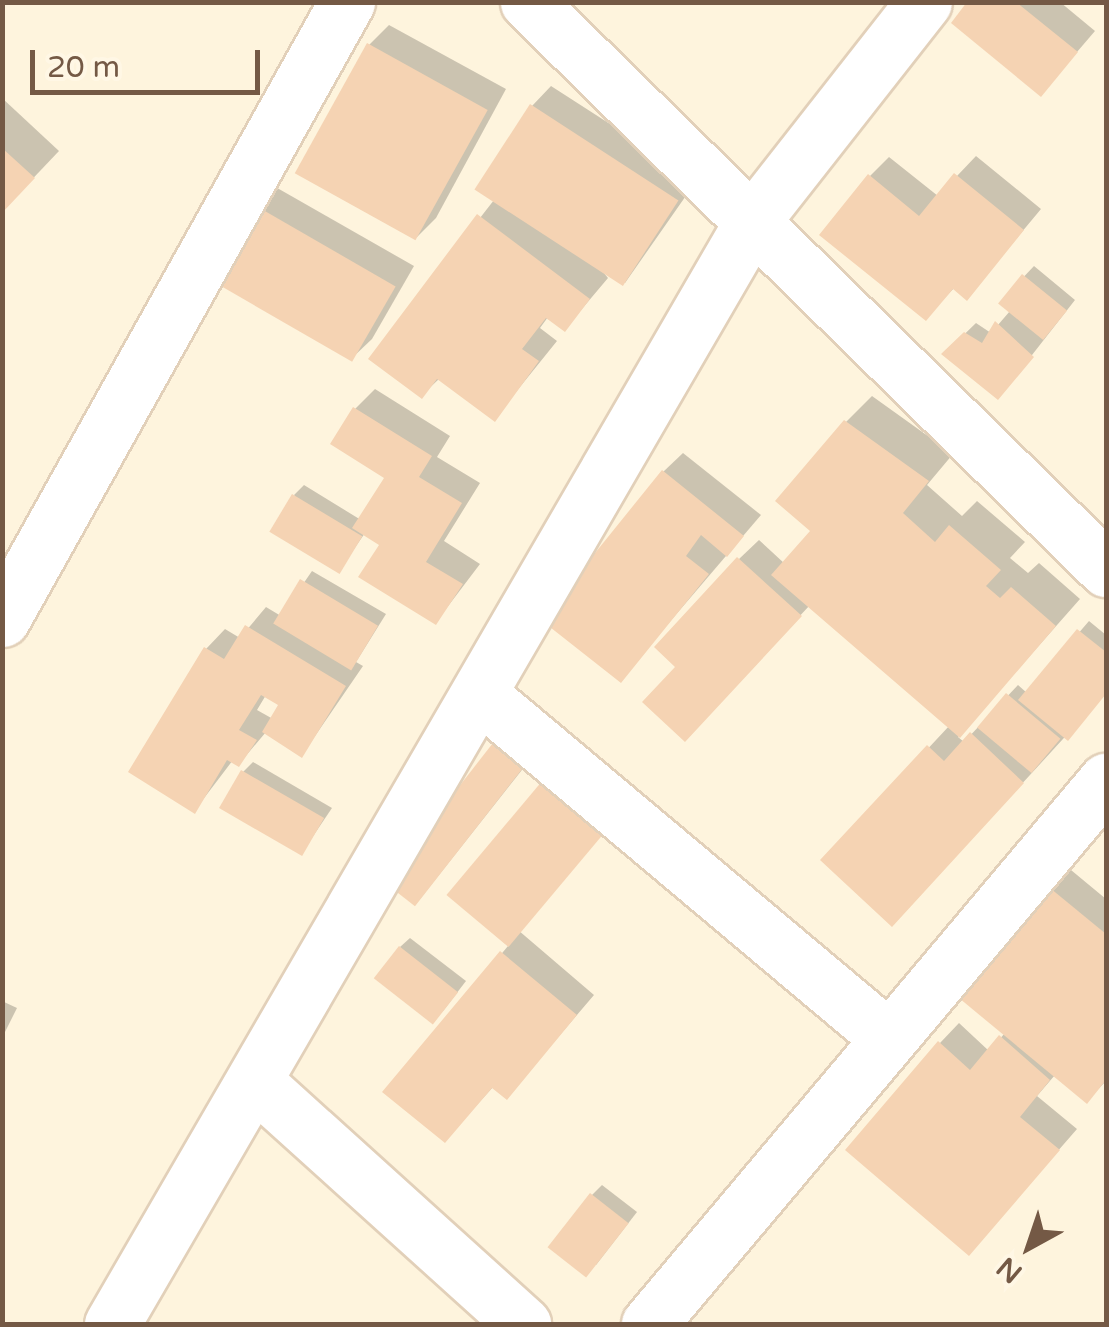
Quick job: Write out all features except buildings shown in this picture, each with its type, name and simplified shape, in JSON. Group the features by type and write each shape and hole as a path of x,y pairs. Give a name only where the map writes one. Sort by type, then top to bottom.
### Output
{"street":[{"path":"2,618 347,2"},
{"path":"528,2 1106,570"},
{"path":"112,1324 753,220 924,2"},
{"path":"480,695 888,1037"},
{"path":"649,1324 1106,781"},
{"path":"254,1082 522,1324"}]}
